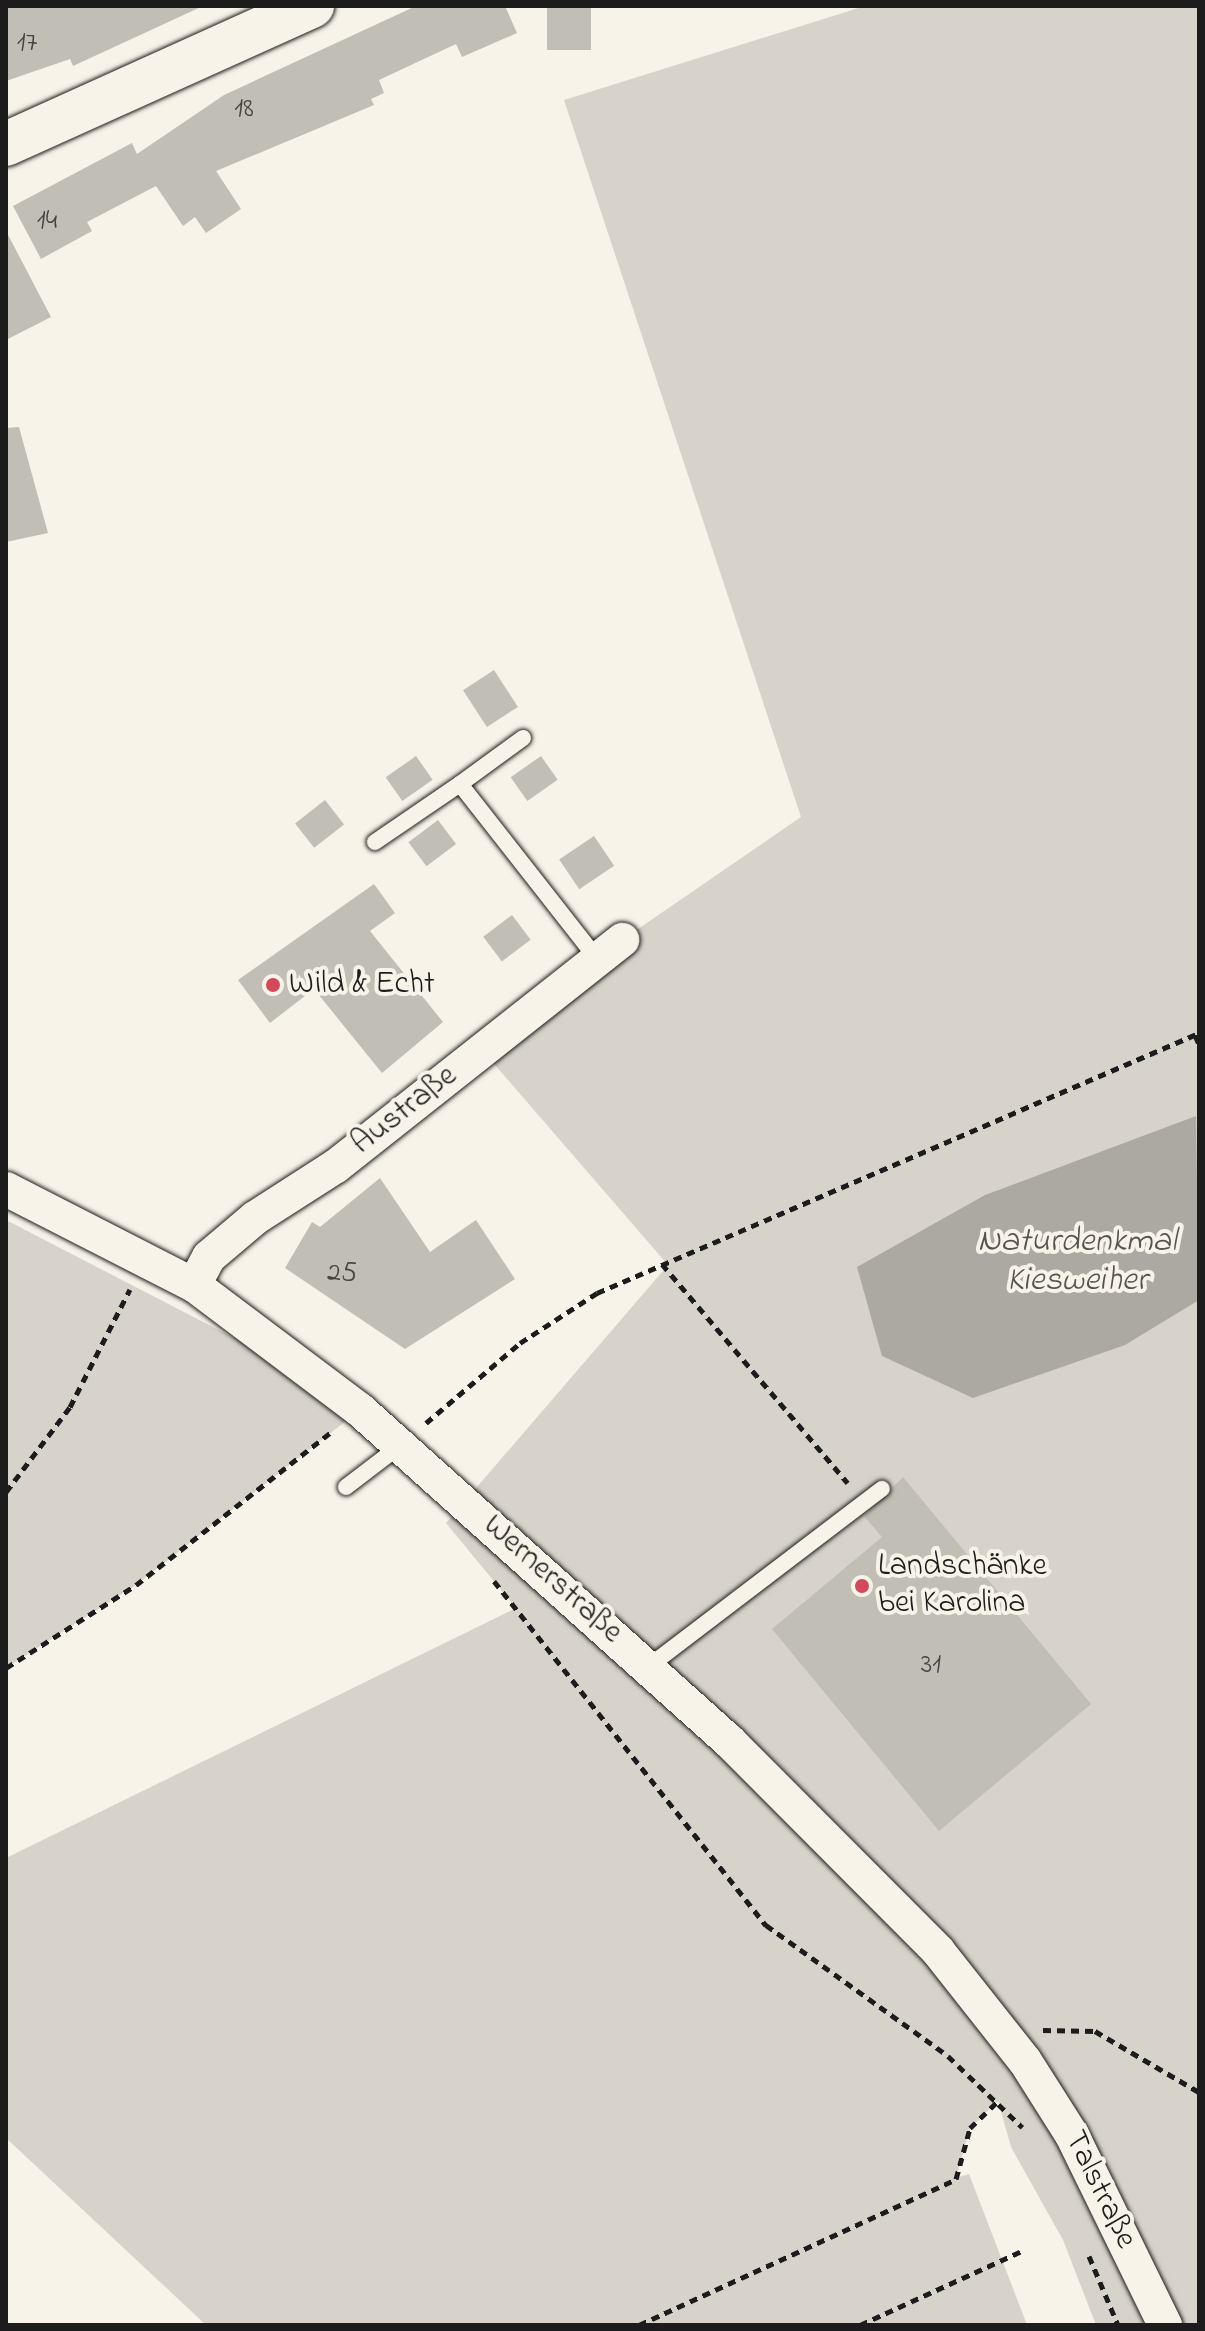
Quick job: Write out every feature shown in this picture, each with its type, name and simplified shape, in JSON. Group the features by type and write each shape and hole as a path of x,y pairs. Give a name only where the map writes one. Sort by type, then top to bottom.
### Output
{"street":[{"path":"6,144 312,6"},
{"name":"Austraße","path":"194,1285 209,1257 255,1218 336,1166 609,950"},
{"name":"Wernerstraße","path":"6,1189 194,1285 402,1444 648,1667 938,1951 1033,2052"},
{"name":"Talstraße","path":"1033,2052 1165,2325"}],"lane":[{"path":"375,842 523,738"},
{"path":"460,784 609,950"},
{"path":"346,1487 402,1444"},
{"path":"648,1667 882,1489"}],"path":[{"path":"402,1444 520,1343 597,1293 1197,1034 1199,1044"},
{"path":"6,1492 70,1407 147,1260"},
{"path":"662,1264 864,1502"},
{"path":"6,1668 136,1585 360,1410"},
{"path":"486,1571 766,1925 999,2100 1028,2134"},
{"path":"1033,2052 1034,2032 1095,2031 1199,2092"},
{"path":"639,2325 956,2179 970,2128 999,2100"},
{"path":"860,2325 1022,2251"},
{"path":"1087,2252 1118,2325"}],"shaded area":[{"path":"865,6 1199,6 1199,2325 1096,2325 1063,2240 1011,2147 998,2101 970,2128 956,2178 969,2174 1027,2325 206,2325 6,2138 6,1858 516,1608 446,1523 668,1265 482,1050 622,940 801,817 564,100"},
{"path":"6,1220 327,1386 360,1410 136,1585 6,1668"}],"water":[{"name":"Naturdenkmal Kiesweiher","path":"1196,1116 1199,1300 1125,1345 973,1398 882,1356 857,1267 985,1195"}],"building":[{"path":"6,6 203,6 73,66 70,59 6,81"},
{"path":"416,6 505,6 517,33 462,57 456,44 379,80 384,93 371,99 374,105 216,171 241,209 206,233 195,217 183,226 156,186 87,222 92,231 41,259 13,206 132,143 137,154 224,95"},
{"path":"547,6 591,6 591,50 547,50"},
{"path":"6,231 51,317 6,340"},
{"path":"19,427 48,533 6,542 6,428"},
{"path":"494,670 518,707 487,727 463,690"},
{"path":"416,756 433,780 402,801 386,777"},
{"path":"541,756 558,780 527,801 511,777"},
{"path":"325,800 344,824 314,848 295,823"},
{"path":"438,820 456,844 427,866 408,842"},
{"path":"594,836 614,866 579,889 559,859"},
{"path":"374,884 395,913 370,931 443,1022 382,1073 314,989 270,1023 238,980"},
{"path":"512,915 531,940 502,961 483,937"},
{"path":"380,1178 430,1252 476,1220 515,1279 405,1349 285,1268 312,1222 320,1227"},
{"path":"903,1477 1091,1704 939,1831 772,1629 882,1537 864,1516"}],"place":[{"name":"Wild & Echt","path":"273,985"},
{"name":"Landschänke bei Karolina","path":"862,1586"}]}
